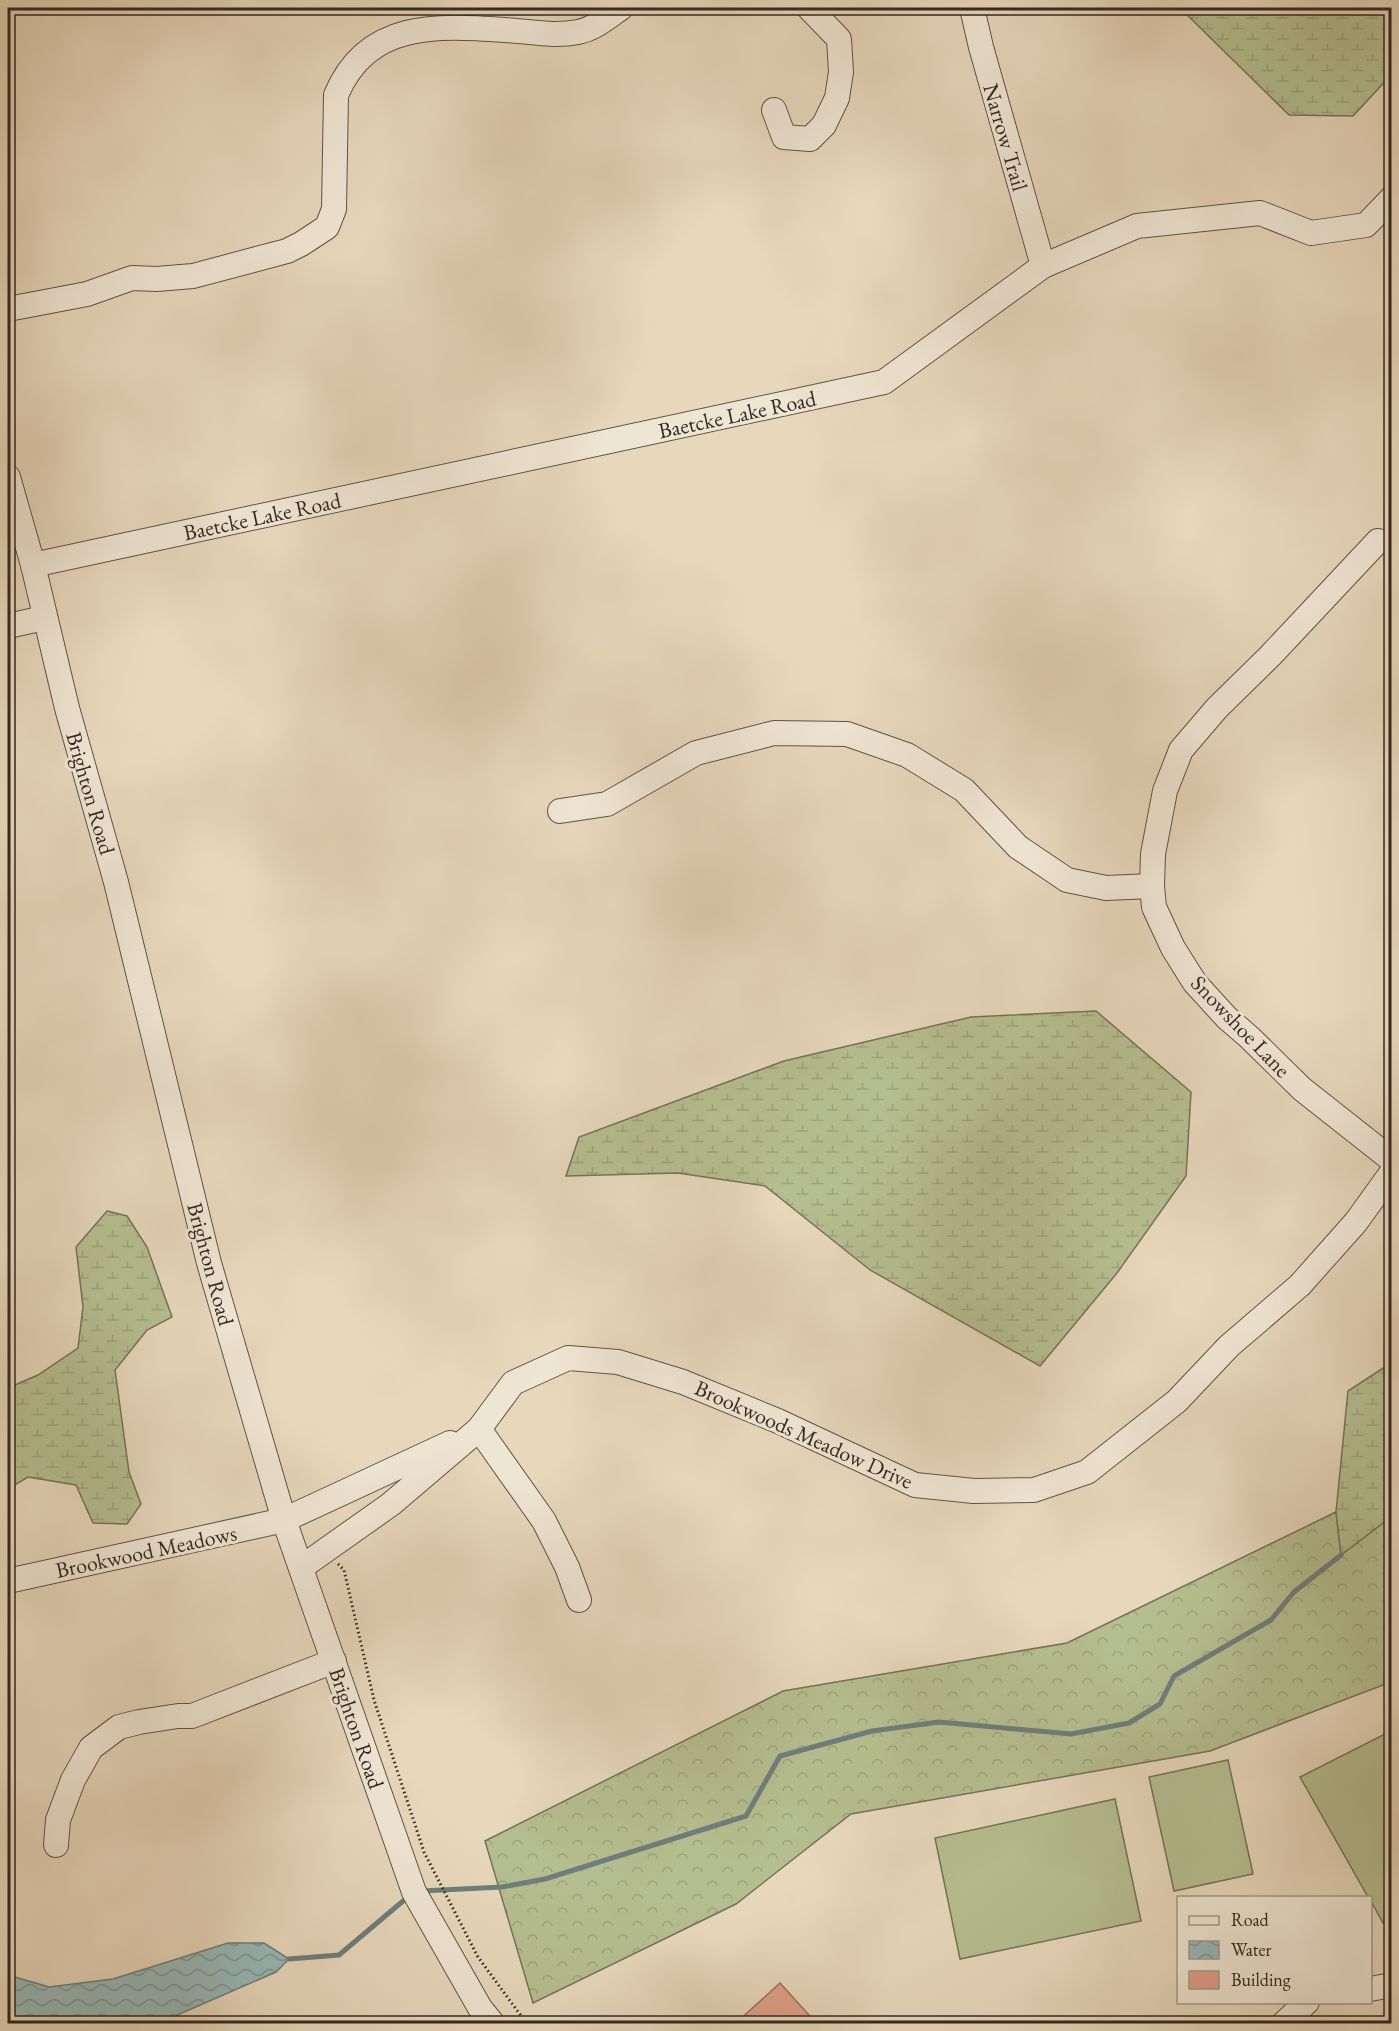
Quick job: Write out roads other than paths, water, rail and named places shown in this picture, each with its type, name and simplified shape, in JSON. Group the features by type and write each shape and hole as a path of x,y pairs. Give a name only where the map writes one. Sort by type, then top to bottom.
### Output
{"street":[{"path":"8,309 87,294 132,278 157,279 193,276 217,270 287,251 327,226 334,209 336,95 343,78 356,63 372,48 393,36 412,30 438,28 504,30 553,35 579,32 599,23 621,8"},
{"path":"774,110 784,137 810,139 824,125 837,98 841,72 839,39 809,8"},
{"name":"Narrow Trail","path":"972,8 1043,266"},
{"name":"Baetcke Lake Road","path":"33,565 884,382 1043,266 1137,226 1260,213 1311,233 1366,225 1392,198"},
{"name":"Brighton Road","path":"8,477 116,882 209,1263 284,1520 414,1892 480,2008 493,2024"},
{"name":"Snowshoe Lane","path":"1378,541 1270,656 1217,708 1181,750 1165,791 1153,855 1152,886 1154,907 1173,948 1195,983 1227,1018 1250,1036 1302,1089 1392,1160"},
{"path":"8,626 44,618"},
{"path":"560,811 607,804 696,753 774,733 847,734 907,754 964,790 1018,847 1067,880 1106,888 1152,886"},
{"name":"Brookwoods Meadow Drive","path":"302,1567 391,1504 479,1430 513,1383 568,1358 618,1362 683,1382 778,1422 915,1485 974,1491 1034,1490 1087,1472 1177,1401 1229,1346 1300,1285 1356,1222 1392,1172"},
{"path":"479,1430 544,1521 567,1567 579,1600"},
{"name":"Brookwoods Meadow Drive","path":"284,1520 479,1430"},
{"name":"Brookwood Meadows","path":"8,1581 284,1520"},
{"path":"56,1845 58,1820 73,1780 91,1748 118,1727 158,1719 192,1716 334,1661"},
{"path":"1372,1989 1392,1985"},
{"path":"1283,2024 1305,2004"}],"water":[{"path":"228,1943 264,1943 289,1959 276,1972 159,2023 8,2023 8,1975 49,1987 113,1979"}],"waterway":[{"path":"422,1891 502,1887 545,1879 746,1816 780,1756 872,1731 939,1722 1071,1734 1129,1723 1160,1704 1174,1676 1271,1620 1294,1592 1341,1555"},
{"path":"289,1959 339,1955 409,1896"}]}
